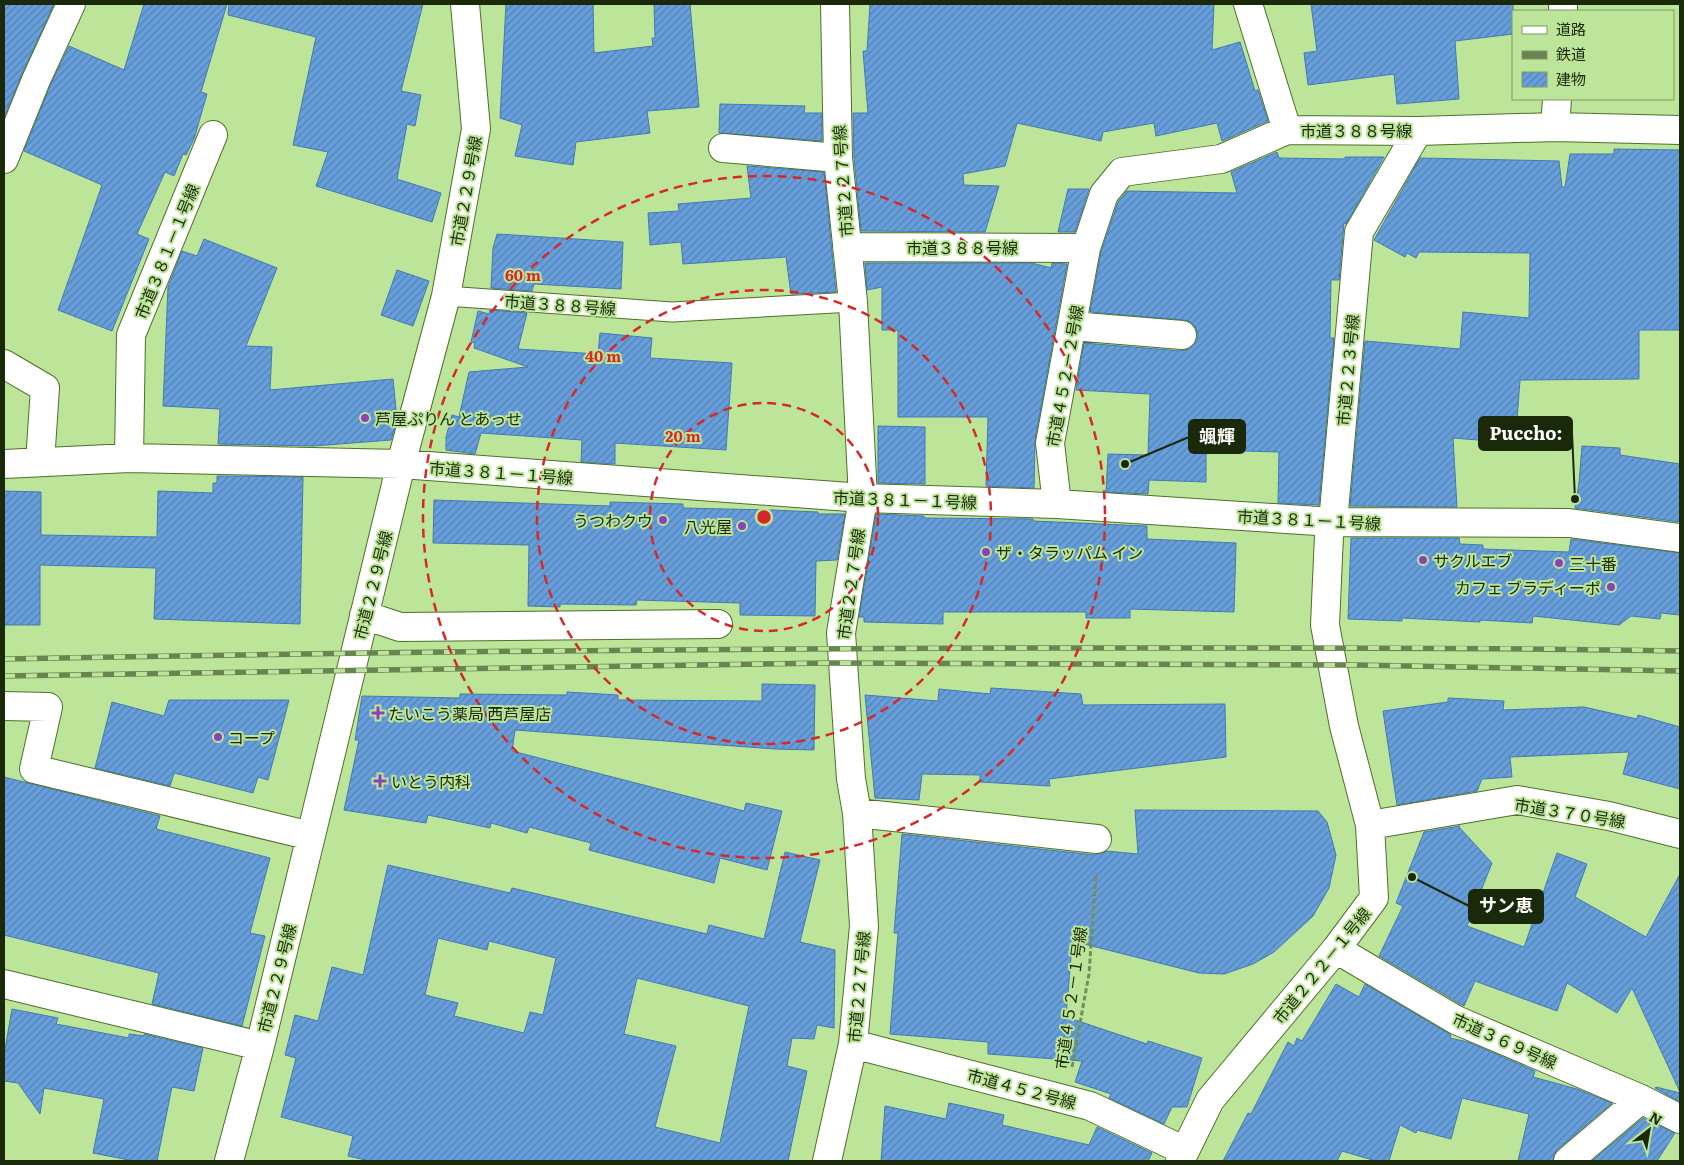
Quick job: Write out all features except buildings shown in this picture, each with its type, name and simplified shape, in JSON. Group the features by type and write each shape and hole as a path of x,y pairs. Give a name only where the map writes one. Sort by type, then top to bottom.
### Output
{"street":[{"path":"4,159 36,80 71,4"},
{"name":"市道２２９号線","path":"229,1161 260,1046 401,464 446,296 476,129 465,4"},
{"name":"市道２２７号線","path":"827,1161 853,1044 864,926 857,813 851,779 841,633 863,498 853,302 838,158 835,4"},
{"path":"1248,4 1287,130"},
{"path":"1555,127 1557,100"},
{"name":"市道３８８号線","path":"847,247 1086,248 1104,194 1122,172 1221,159 1287,130 1418,131 1555,127 1680,130"},
{"name":"市道２２３号線","path":"1325,625 1329,535 1333,522 1359,232 1418,131"},
{"name":"市道３８１－１号線","path":"129,458 131,336 213,135"},
{"path":"723,148 838,158"},
{"name":"市道４５２－２号線","path":"1057,504 1050,443 1086,248"},
{"path":"1072,326 1182,335"},
{"path":"4,364 45,388 40,462"},
{"name":"市道３８１－１号線","path":"4,464 129,458 401,464 863,498 1057,504 1333,522 1569,523 1680,538"},
{"path":"364,615 400,627 718,624"},
{"name":"市道２２２－１号線","path":"1182,1156 1210,1100 1336,950 1374,898 1370,825 1344,726 1325,625"},
{"path":"4,706 48,707 34,768 311,836"},
{"name":"市道３７０号線","path":"1370,825 1517,800 1609,816 1680,834"},
{"path":"857,813 1097,840"},
{"name":"市道３６９号線","path":"1336,950 1456,1020 1641,1098 1680,1120"},
{"path":"4,984 260,1046"},
{"name":"市道４５２号線","path":"853,1044 1090,1106 1182,1156"},
{"path":"1568,1161 1641,1098"}],"lane":[{"name":"市道３８８号線","path":"446,296 672,312 853,302"}],"path":[{"name":"市道４５２－１号線","path":"1067,1100 1089,974 1096,889 1097,840"}],"railway":[{"path":"4,659 418,652 831,649 1394,648 1680,651"},
{"path":"4,676 827,663 1356,665 1680,671"}],"place":[{"name":"芦屋ぷりん とあっせ","path":"365,418"},
{"name":"颯輝","path":"1125,464"},
{"name":"Puccho:","path":"1575,499"},
{"name":"うつわクウ","path":"663,520"},
{"name":"八光屋","path":"742,526"},
{"name":"ザ・タラッパム イン","path":"986,552"},
{"name":"サクルエブ","path":"1423,560"},
{"name":"三十番","path":"1559,563"},
{"name":"カフェ ブラディーポ","path":"1611,587"},
{"name":"たいこう薬局 西芦屋店","path":"378,713"},
{"name":"コープ","path":"218,737"},
{"name":"いとう内科","path":"380,781"},
{"name":"サン恵","path":"1412,877"}]}
